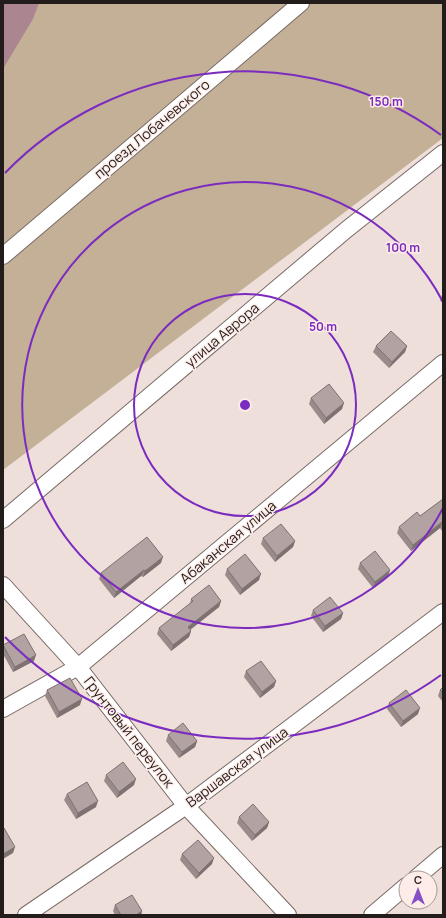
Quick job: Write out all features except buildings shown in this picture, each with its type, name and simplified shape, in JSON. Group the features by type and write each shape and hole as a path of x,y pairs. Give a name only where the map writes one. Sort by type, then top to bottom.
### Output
{"street":[{"name":"проезд Лобачевского","path":"3,256 301,3"},
{"name":"улица Аврора","path":"3,520 346,230 443,153"},
{"name":"Абаканская улица","path":"3,709 78,667 443,363"},
{"name":"Грунтовый переулок","path":"3,585 78,667 186,806 288,915"},
{"name":"Варшавская улица","path":"26,915 186,806 443,612"},
{"path":"425,870 443,855"},
{"path":"372,915 398,893"}],"shaded area":[{"path":"3,3 443,3 443,138 3,470"},
{"path":"3,3 39,3 33,19 3,69"}]}
